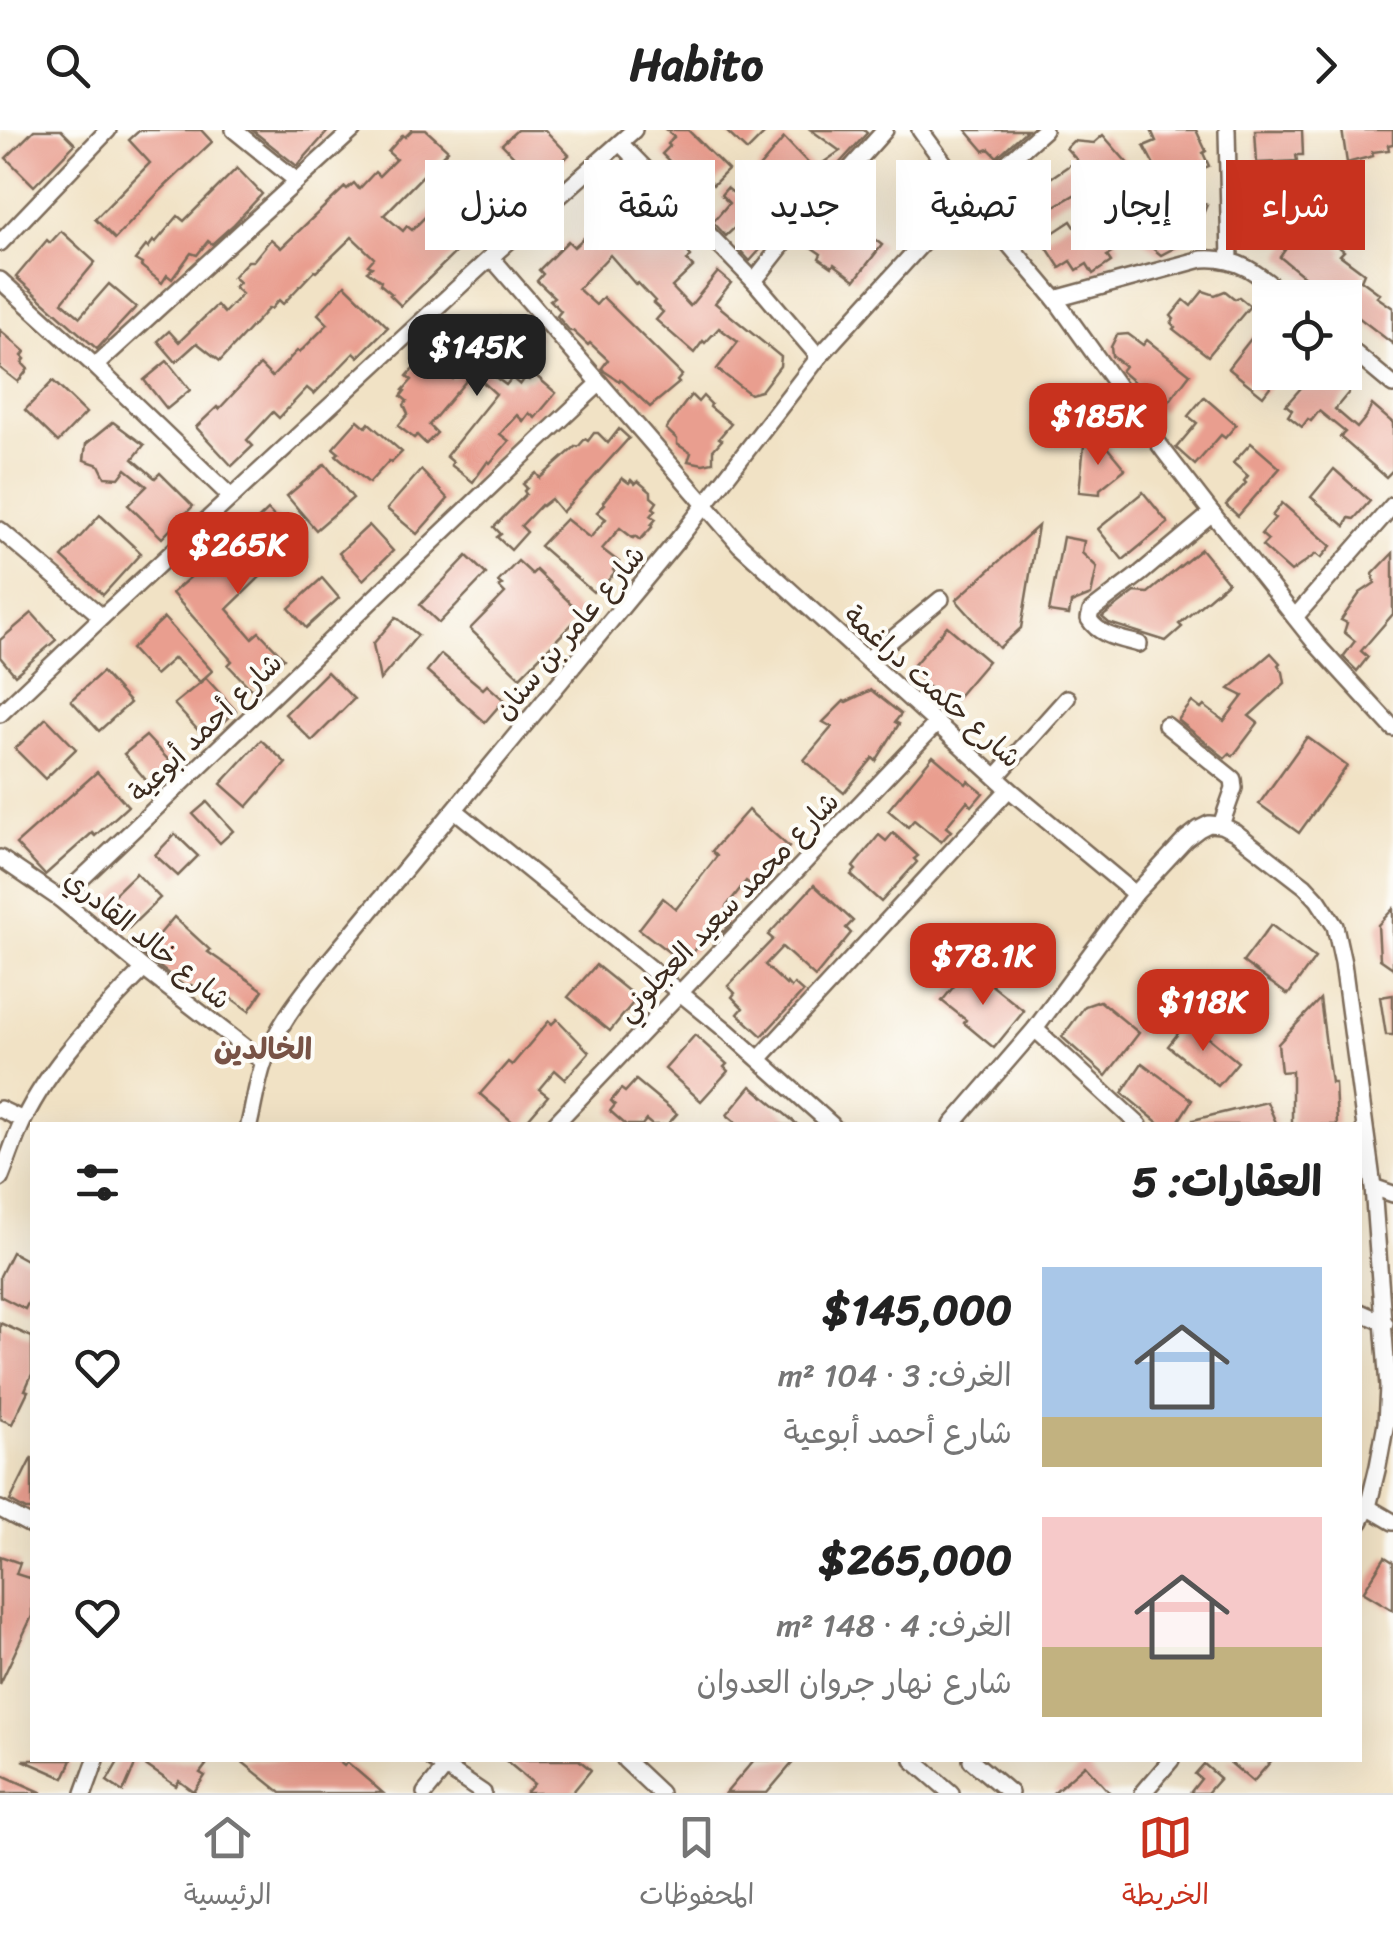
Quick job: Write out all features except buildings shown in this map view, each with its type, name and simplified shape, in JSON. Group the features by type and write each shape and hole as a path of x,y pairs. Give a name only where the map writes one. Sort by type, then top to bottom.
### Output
{"street":[{"path":"0,243 108,130"},
{"path":"234,130 297,181"},
{"path":"95,366 353,130"},
{"path":"0,714 491,257 634,130"},
{"path":"754,282 885,130"},
{"path":"920,130 942,160"},
{"name":"شارع عامر بن سنان","path":"1010,160 1044,130"},
{"path":"1227,130 1230,260"},
{"path":"620,143 754,282 819,357"},
{"name":"شارع عامر بن سنان","path":"250,1122 264,1062 294,1005 704,506 819,357 917,250"},
{"path":"1014,250 1295,617 1393,728"},
{"name":"شارع حكمت دراغمة","path":"491,257 740,545 996,777 1135,894"},
{"path":"1055,299 1202,260 1230,260 1263,280"},
{"path":"0,280 231,497"},
{"path":"1362,359 1393,384"},
{"name":"شارع أحمد أبوعية","path":"60,899 600,382"},
{"path":"1295,617 1393,504"},
{"path":"1139,644 1108,635 1091,625 1091,612 1212,512"},
{"path":"0,530 102,616"},
{"path":"867,660 941,599"},
{"path":"996,777 1067,698"},
{"name":"شارع محمد سعيد العجلوني","path":"557,1122 937,723"},
{"path":"1166,725 1232,779 1234,788 1222,825"},
{"path":"759,1059 1010,788"},
{"path":"454,810 680,992 759,1059 823,1122"},
{"path":"955,1122 1034,1029 1135,894 1199,829 1209,824 1222,825 1305,886 1335,926 1373,1188 1390,1387 1386,1423 1363,1511 1393,1522"},
{"name":"شارع خالد القادري","path":"0,858 60,899 264,1062"},
{"path":"0,1179 24,1120 54,1071 144,969"},
{"path":"1034,1029 1136,1122"},
{"path":"0,1109 24,1120"},
{"path":"1373,1188 1393,1194"},
{"path":"1362,1313 1385,1323"},
{"path":"0,1509 30,1525"},
{"path":"84,1793 95,1762"},
{"path":"627,1762 660,1793"},
{"path":"916,1762 951,1793"},
{"path":"972,1762 1008,1793"},
{"path":"1143,1793 1169,1762"},
{"path":"425,1793 440,1764 483,1793"}],"district":[{"name":"الخالدين","path":"263,1049"}]}
